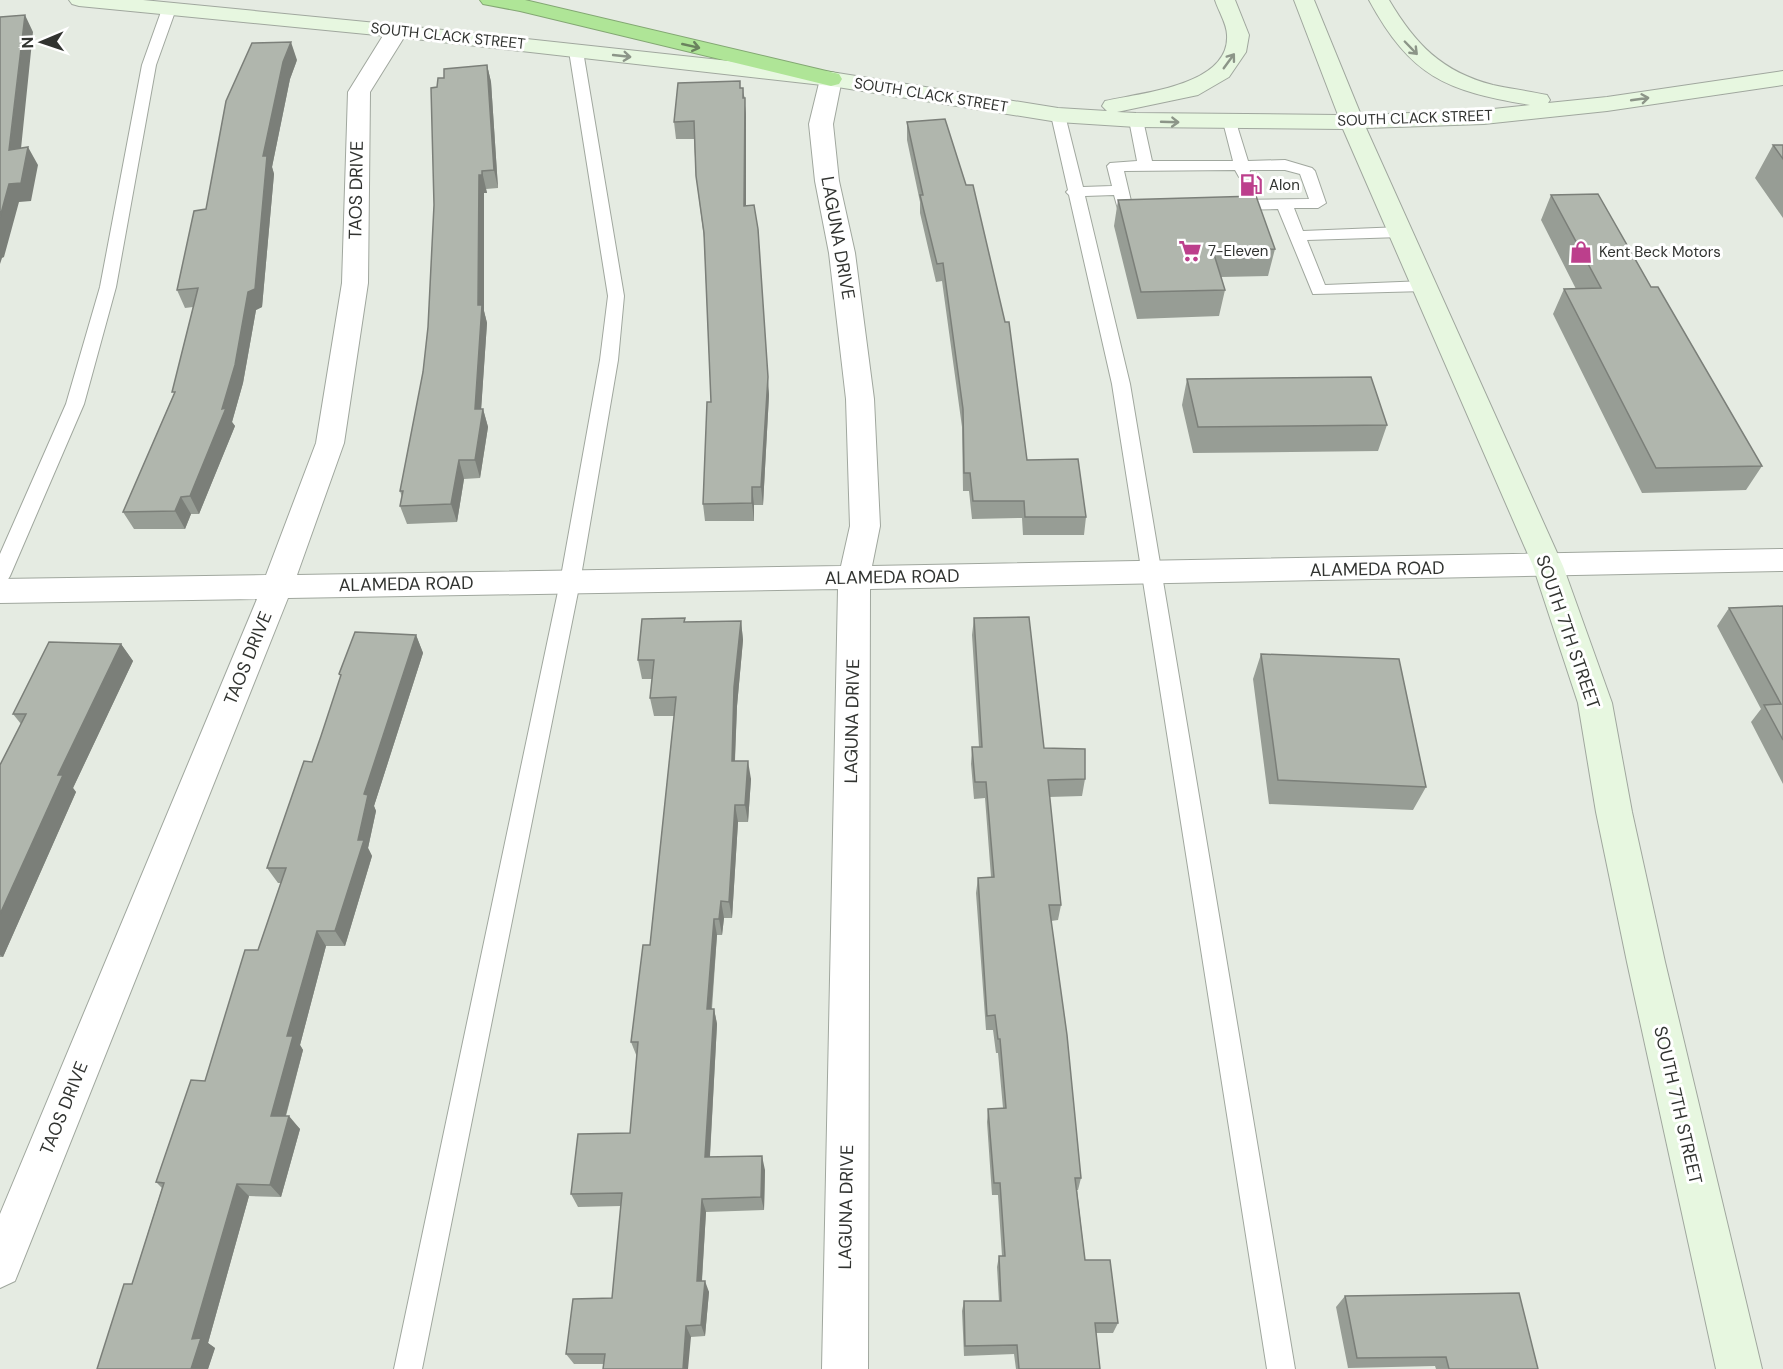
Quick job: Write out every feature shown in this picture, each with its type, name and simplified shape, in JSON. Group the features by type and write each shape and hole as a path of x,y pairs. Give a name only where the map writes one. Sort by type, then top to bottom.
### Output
{"highway":[{"path":"490,0 520,5 831,79"}],"main road":[{"name":"SOUTH CLACK STREET","path":"80,0 397,31 831,79 1058,115 1136,120 1352,122 1484,117 1607,104 1783,78"},
{"path":"1058,115 1190,90 1221,72 1235,52 1238,35 1225,0"},
{"name":"SOUTH 7TH STREET","path":"1304,0 1352,122 1548,566 1595,703 1614,812 1643,950 1739,1369"},
{"path":"1379,0 1392,26 1412,50 1437,71 1483,90 1538,100 1607,104"}],"street":[{"name":"TAOS DRIVE","path":"0,1266 278,585 330,443 355,283 358,92 397,31"},
{"name":"LAGUNA DRIVE","path":"831,79 821,124 827,181 842,253 860,399 865,526 854,578 845,1369"},
{"name":"ALAMEDA ROAD","path":"0,591 1150,573 1783,560"}],"lane":[{"path":"0,576 75,404 108,287 149,65 169,9"},
{"path":"408,1369 570,582 609,360 616,296 576,51"},
{"path":"1058,115 1074,192 1121,384 1281,1369"},
{"path":"1136,120 1145,166"},
{"path":"1230,122 1243,170"},
{"path":"1160,206 1124,206 1115,166 1243,170 1285,165 1307,171 1318,203 1284,204 1252,200 1218,205"},
{"path":"1074,192 1120,190"},
{"path":"1284,204 1319,290 1425,286"},
{"path":"1296,236 1401,232"}],"building":[{"path":"25,15 9,150 28,147 21,183 9,184 0,217 0,17"},
{"path":"291,42 283,62 263,156 267,156 255,289 248,292 235,365 222,409 226,408 190,496 181,497 175,511 123,512 175,392 172,392 198,288 177,290 194,211 206,209 226,101 252,43"},
{"path":"487,65 494,170 482,171 482,175 479,175 478,305 482,305 475,409 483,409 475,460 459,460 451,504 400,506 403,491 400,491 423,372 428,327 434,205 431,88 437,87 438,78 444,78 444,69"},
{"path":"740,81 740,88 743,88 743,98 745,98 744,206 754,205 758,229 768,377 761,487 752,487 752,503 703,504 707,402 711,402 704,233 696,176 694,121 674,122 678,83"},
{"path":"945,119 966,185 973,185 1005,322 1009,322 1027,460 1078,459 1086,517 1025,517 1024,501 973,501 970,473 964,473 963,409 943,263 937,264 920,195 923,195 907,122"},
{"path":"1773,145 1783,145 1783,159"},
{"path":"1598,194 1651,287 1658,287 1762,466 1656,468 1564,289 1601,288 1551,195"},
{"name":"7-Eleven","path":"1256,196 1275,249 1213,251 1225,290 1141,292 1118,200"},
{"path":"1371,377 1387,425 1198,427 1187,379"},
{"path":"1783,606 1783,740 1764,705 1781,704 1729,608"},
{"path":"1029,617 1044,748 1085,749 1085,779 1048,780 1061,905 1049,905 1067,1035 1081,1178 1075,1178 1085,1260 1110,1260 1118,1323 1095,1323 1100,1369 1019,1369 1017,1345 965,1346 964,1301 1001,1301 999,1256 1005,1256 1000,1183 994,1183 988,1109 1006,1108 1000,1039 998,1039 995,1015 987,1016 978,878 994,877 986,782 975,782 972,747 982,747 974,618"},
{"path":"685,618 684,622 741,621 734,687 732,761 748,761 745,805 735,805 729,902 721,901 719,919 714,919 707,1009 714,1009 705,1157 762,1156 761,1197 702,1199 697,1281 705,1281 701,1325 686,1326 683,1369 603,1369 605,1354 566,1354 573,1299 612,1298 622,1193 571,1194 578,1134 630,1133 638,1042 631,1042 643,945 650,945 676,697 650,698 654,660 638,660 642,619"},
{"path":"355,632 416,635 364,794 368,795 358,840 364,840 335,931 317,931 287,1036 293,1036 271,1116 289,1116 270,1185 237,1184 192,1339 201,1338 191,1369 97,1369 124,1284 132,1284 164,1183 156,1182 191,1080 205,1081 245,950 258,950 286,868 267,868 304,761 312,762 341,675 339,674"},
{"path":"49,642 121,644 58,775 63,775 0,914 0,765 26,714 13,714"},
{"path":"1261,654 1399,659 1426,787 1278,780"},
{"path":"1519,1293 1538,1369 1449,1369 1446,1357 1357,1358 1345,1296"}],"place":[{"name":"Alon","path":"1251,185"},
{"name":"7-Eleven","path":"1190,251"},
{"name":"Kent Beck Motors","path":"1581,252"}]}
